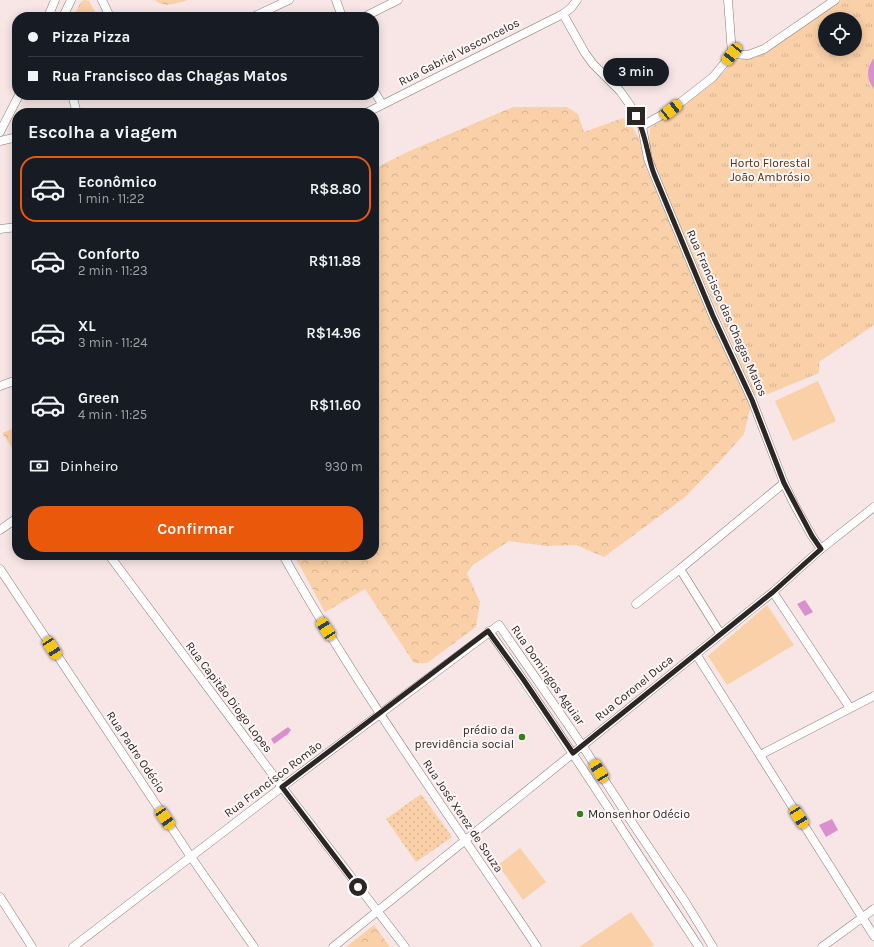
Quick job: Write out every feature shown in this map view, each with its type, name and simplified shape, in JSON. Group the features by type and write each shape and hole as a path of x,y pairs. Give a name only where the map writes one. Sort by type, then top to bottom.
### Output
{"street":[{"path":"50,12 55,0"},
{"path":"65,12 71,0"},
{"path":"102,0 108,12"},
{"path":"264,12 289,0"},
{"path":"336,0 340,12"},
{"path":"374,12 398,0"},
{"name":"Rua Gabriel Vasconcelos","path":"375,108 563,14 571,8 577,0"},
{"path":"642,126 671,110 713,77 732,54 728,0"},
{"path":"732,54 748,55 764,49 835,0"},
{"name":"Rua Francisco das Chagas Matos","path":"563,14 589,58 620,91 642,126 648,160 713,316 752,400 784,483 812,536 821,549"},
{"path":"379,99 382,104"},
{"path":"0,132 12,109"},
{"path":"0,141 12,138"},
{"path":"0,229 12,228"},
{"path":"0,386 12,382"},
{"path":"636,604 784,483"},
{"name":"Rua Coronel Duca","path":"333,947 720,633 773,592 821,549 874,507"},
{"path":"0,530 12,522"},
{"name":"Rua Capitão Diogo Lopes","path":"113,560 282,787 404,947"},
{"name":"Rua José Xerez de Souza","path":"286,560 312,607 379,713 537,947"},
{"name":"Rua Padre Odécio","path":"0,569 191,858 254,947"},
{"path":"680,569 720,633"},
{"path":"773,592 850,708"},
{"name":"Rua Domingos Aguiar","path":"699,947 617,823 573,753 523,679 488,631 499,624 582,745 660,866 686,903 713,947"},
{"name":"Rua Francisco Romão","path":"73,947 488,631"},
{"path":"696,654 874,936"},
{"path":"523,679 533,672"},
{"path":"760,755 850,708 873,698"},
{"path":"617,823 627,815"},
{"path":"650,873 660,866"},
{"path":"0,897 32,947"},
{"path":"822,947 874,909"}],"green space":[{"path":"85,0 89,1 95,12 76,12 81,2"},
{"path":"155,0 188,0 166,5"},
{"name":"Horto Florestal João Ambrósio","path":"841,0 874,0 874,58 869,64 869,84 874,89 874,325 819,362 819,373 768,394 755,395 698,268 654,164 649,144 650,128 683,106 714,82 734,61 758,56 818,16 818,56 862,56 862,12 823,12"},
{"path":"513,107 567,107 578,114 584,132 623,118 631,125 640,140 646,168 694,280 752,400 744,434 722,459 684,498 604,557 576,545 547,546 509,541 473,565 467,573 480,602 476,627 427,663 414,663 365,589 325,612 297,560 379,560 379,166 405,153"},
{"path":"818,381 836,421 793,441 775,401"},
{"path":"12,429 12,448 2,433"},
{"path":"767,605 794,645 727,685 708,656"},
{"path":"421,794 452,837 416,862 386,819"},
{"path":"520,848 546,882 523,900 498,865"},
{"path":"631,912 654,945 651,947 579,947"},
{"path":"374,925 390,947 346,947"}],"shaded area":[{"path":"874,58 874,89 868,78 868,69"},
{"path":"805,600 813,612 805,616 797,604"},
{"path":"288,727 291,730 288,734 274,744 271,739"},
{"path":"832,819 838,830 826,837 819,825"}],"place":[{"name":"prédio da previdência social","path":"522,737"},
{"name":"Monsenhor Odécio","path":"580,814"}],"route":[{"path":"358,887 282,787 488,631 523,679 573,753 720,633 773,592 821,549 794,504 784,483 752,400 713,316 648,160 642,126 636,116"}]}
